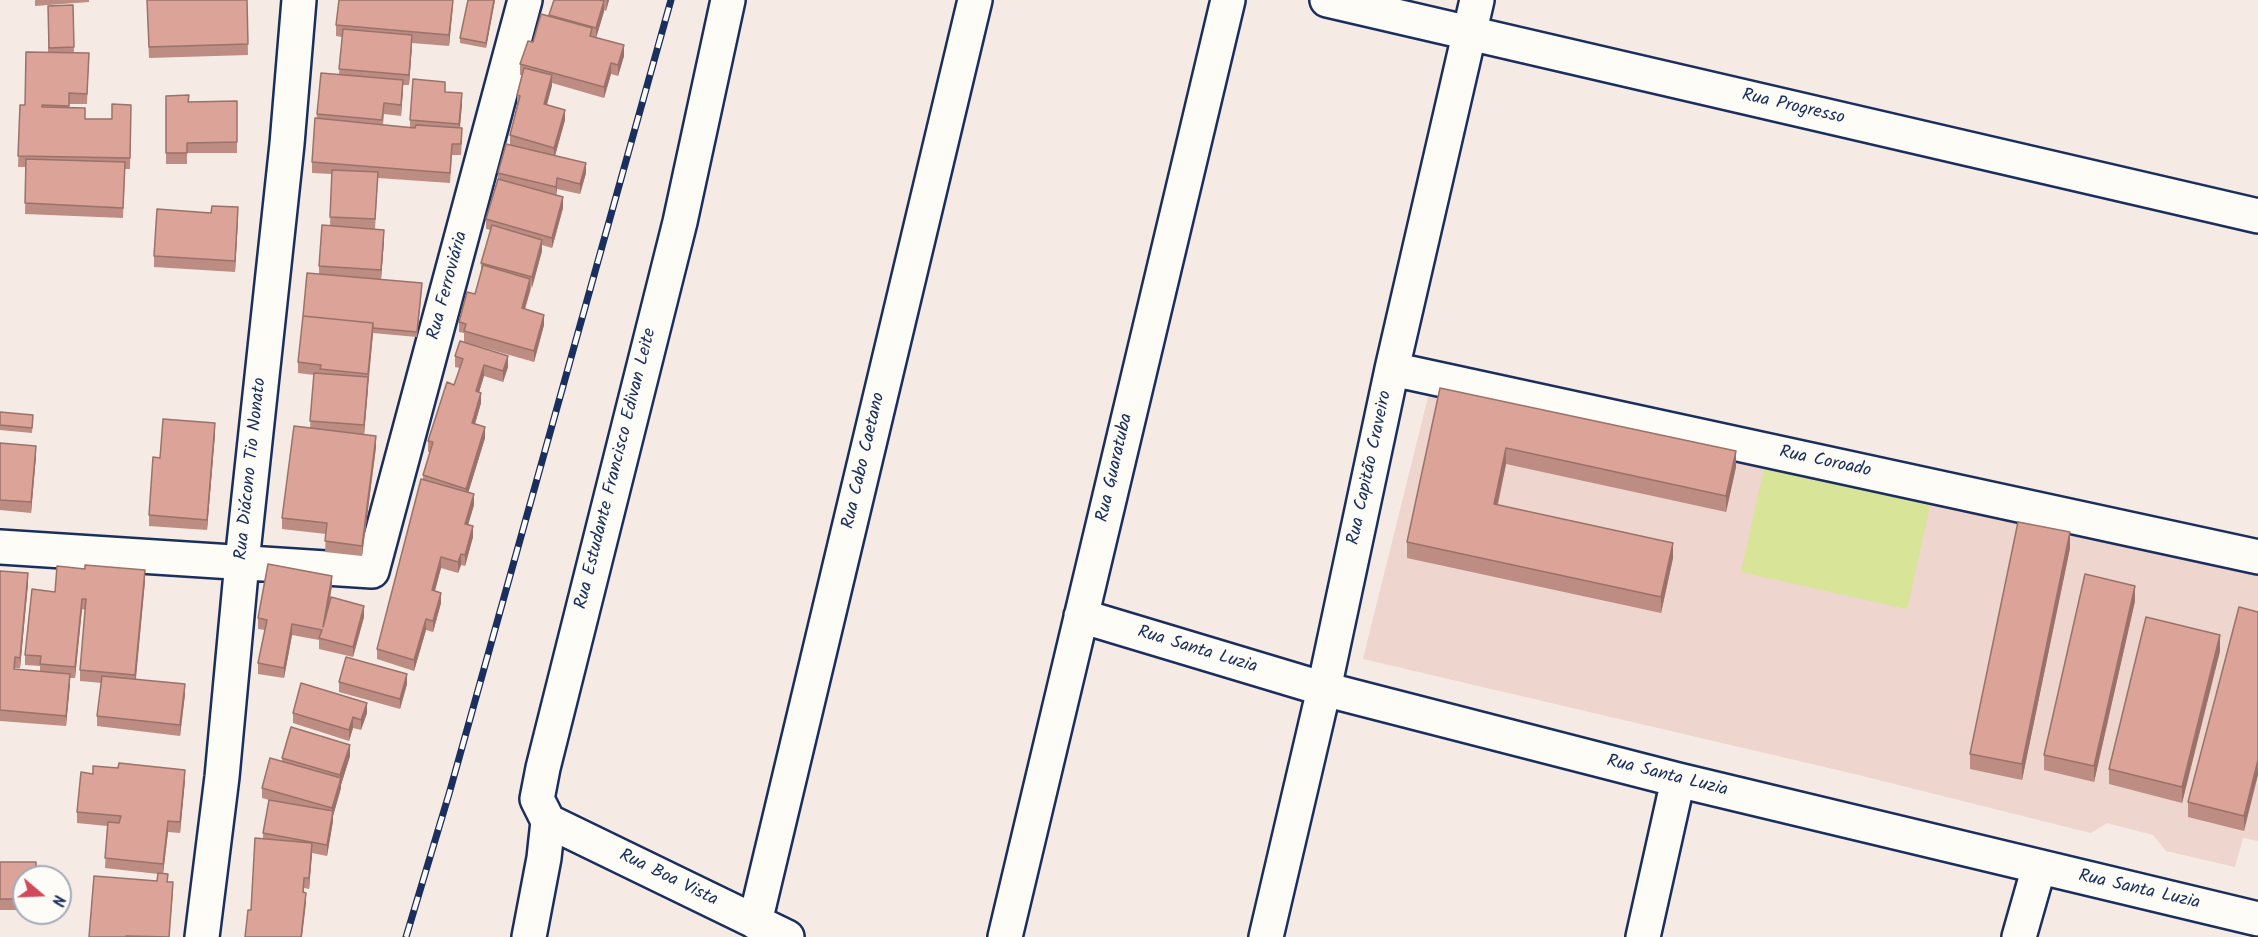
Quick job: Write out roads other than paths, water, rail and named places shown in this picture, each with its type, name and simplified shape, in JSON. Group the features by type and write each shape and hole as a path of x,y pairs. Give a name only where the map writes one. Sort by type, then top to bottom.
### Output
{"street":[{"name":"Rua Diácono Tio Nonato","path":"202,937 222,777 242,562 287,144 298,0"},
{"name":"Rua Ferroviária","path":"242,562 372,571 525,0"},
{"name":"Rua Estudante Francisco Edivan Leite","path":"529,937 544,858 548,821 537,798 543,768 680,222 728,0"},
{"name":"Rua Cabo Caetano","path":"755,922 975,0"},
{"name":"Rua Guaratuba","path":"1005,937 1228,0"},
{"name":"Rua Progresso","path":"1327,0 2258,216"},
{"name":"Rua Capitão Craveiro","path":"1266,937 1324,689 1392,369 1477,0"},
{"name":"Rua Coroado","path":"1392,369 2258,557"},
{"path":"0,547 242,562"},
{"name":"Rua Santa Luzia","path":"1081,616 1324,689 1678,780 2258,919"},
{"path":"1642,937 1678,780"},
{"name":"Rua Boa Vista","path":"548,821 787,937"},
{"path":"2019,937 2039,867"}],"railway":[{"path":"406,937 449,794 671,0"}]}
